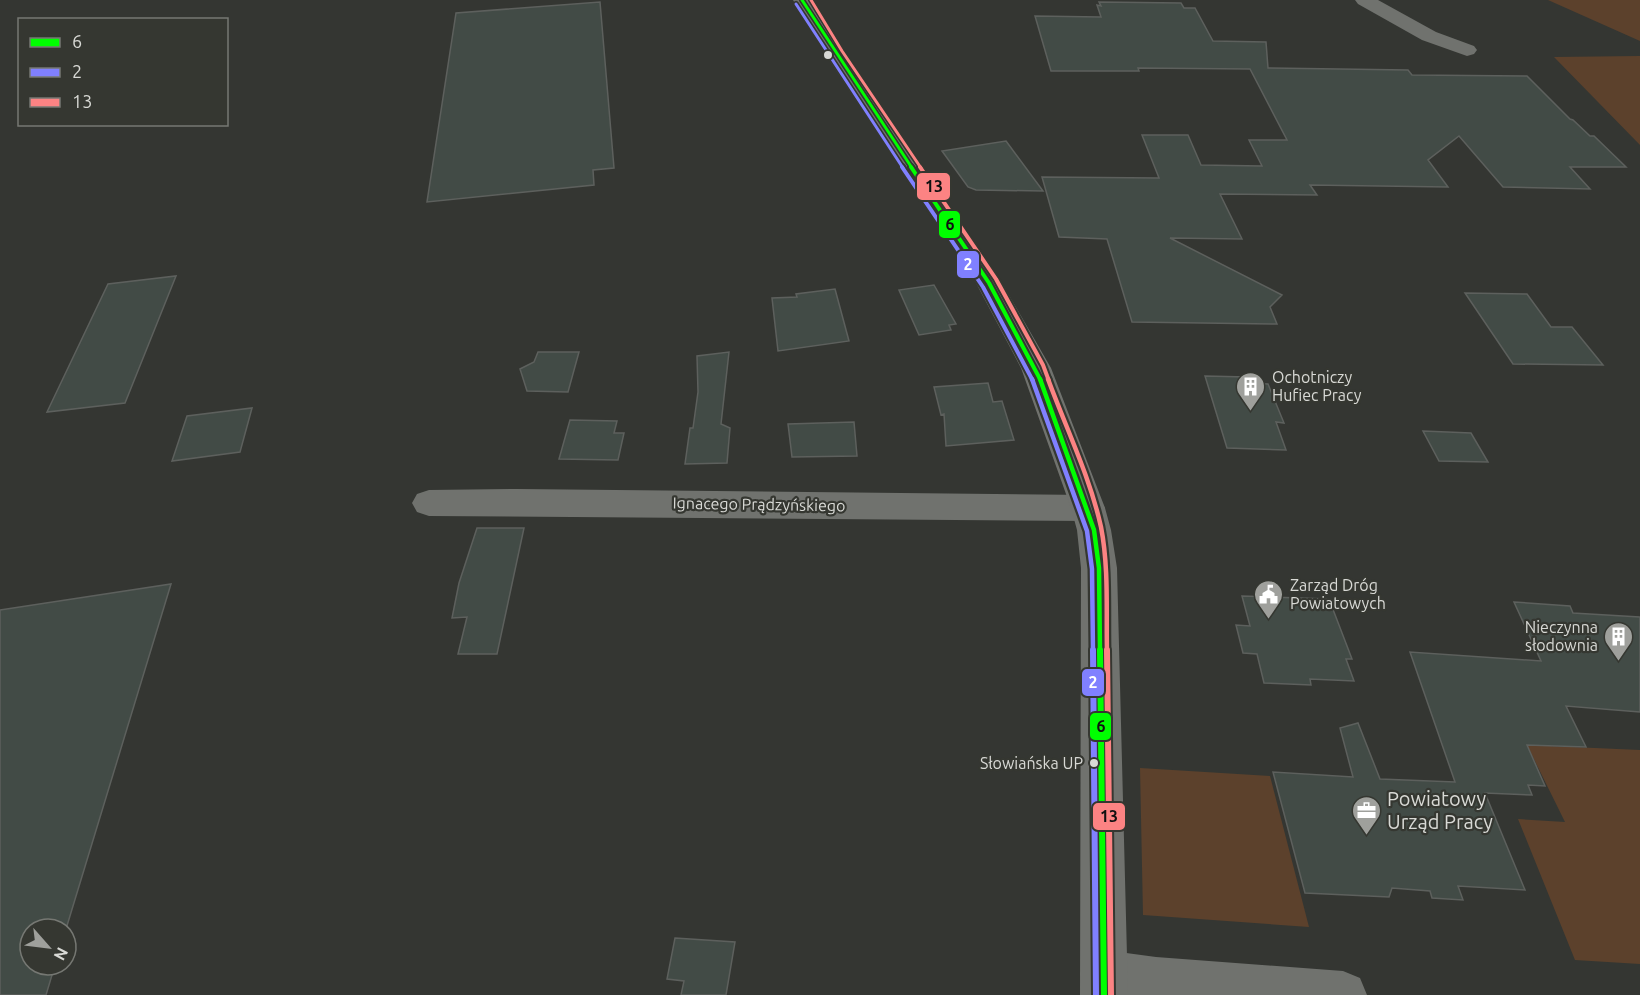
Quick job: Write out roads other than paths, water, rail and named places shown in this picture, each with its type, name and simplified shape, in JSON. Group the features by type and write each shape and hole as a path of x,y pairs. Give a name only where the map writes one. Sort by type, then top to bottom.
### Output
{"street":[{"path":"802,0 994,293 1036,368 1088,508 1094,530 1099,568 1104,985 1156,981 1343,995"},
{"path":"1364,0 1429,36 1467,50"},
{"name":"Ignacego Prądzyńskiego","path":"429,503 1088,508"}],"place":[{"name":"Ochotniczy Hufiec Pracy","path":"1251,412"},
{"name":"Zarząd Dróg Powiatowych","path":"1269,620"},
{"name":"Nieczynna słodownia","path":"1619,662"},
{"name":"Słowiańska UP","path":"1094,763"},
{"name":"Powiatowy Urząd Pracy","path":"1366,836"}]}
